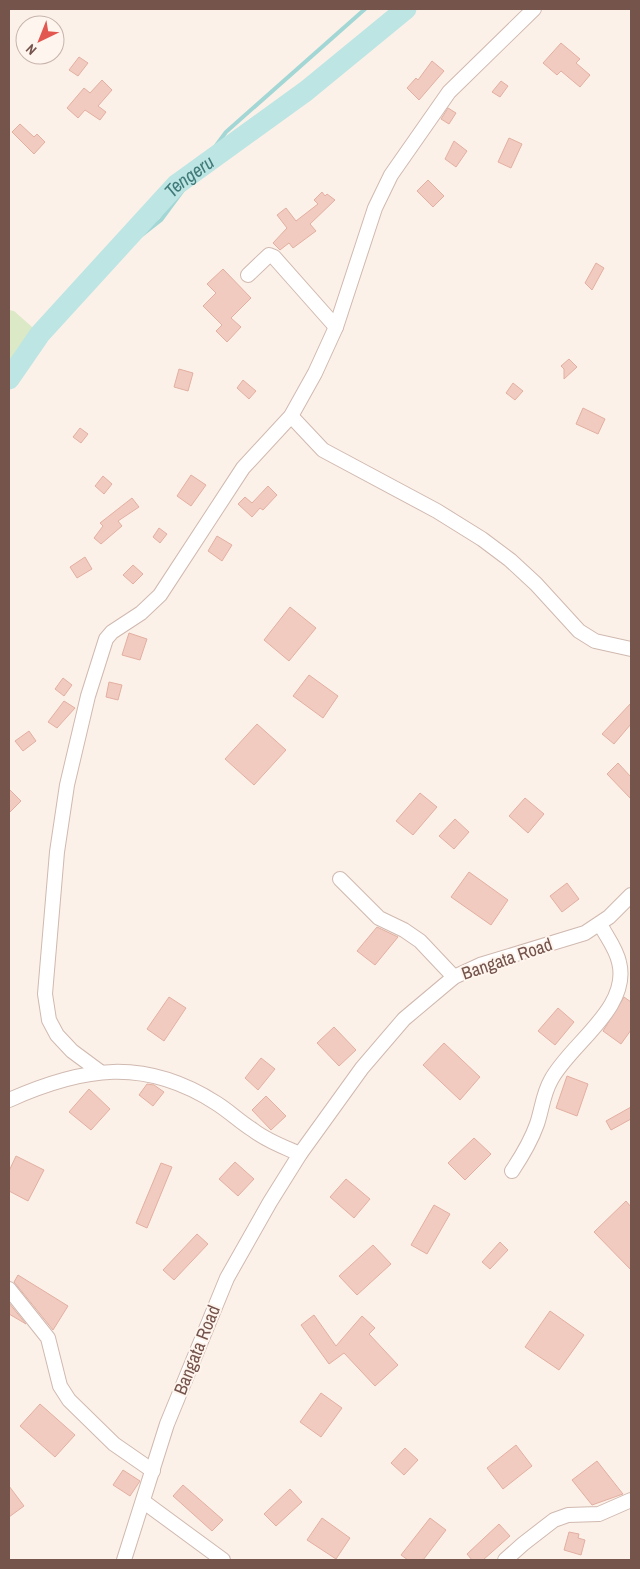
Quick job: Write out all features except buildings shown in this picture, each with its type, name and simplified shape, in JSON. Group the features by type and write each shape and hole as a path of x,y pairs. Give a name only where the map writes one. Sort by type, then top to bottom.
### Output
{"street":[{"path":"99,1071 72,1051 57,1036 49,1020 45,994 49,929 62,818 73,753 90,687 106,639 112,632 141,613 160,595 243,468 291,416 315,373 336,327 375,208 391,175 449,92 534,9"},
{"path":"248,275 269,255 274,258 336,327"},
{"path":"291,416 323,450 437,511 482,539 529,578 579,631 595,641 631,649"},
{"path":"340,879 379,918 404,930 420,941 454,977"},
{"name":"Bangata Road","path":"124,1560 154,1471 167,1424 224,1285 270,1202 300,1154 362,1068 404,1019 454,977 480,965 576,936 600,924 631,895"},
{"path":"512,1171 523,1155 533,1134 550,1081 559,1066 608,1011 618,990 620,963 600,924"},
{"path":"9,1100 35,1088 99,1071 142,1073 188,1087 216,1103 253,1131 300,1154"},
{"path":"9,1289 48,1338 60,1386 69,1400 114,1444 154,1471"},
{"path":"505,1560 554,1520 568,1515 599,1514 631,1500"},
{"path":"144,1502 224,1560"}],"green space":[{"path":"9,310 14,311 40,334 9,383"}],"waterway":[{"path":"9,383 64,296 161,220 226,132 365,9"},
{"name":"Tengeru","path":"9,379 40,334 176,185 306,91 406,9"}]}
